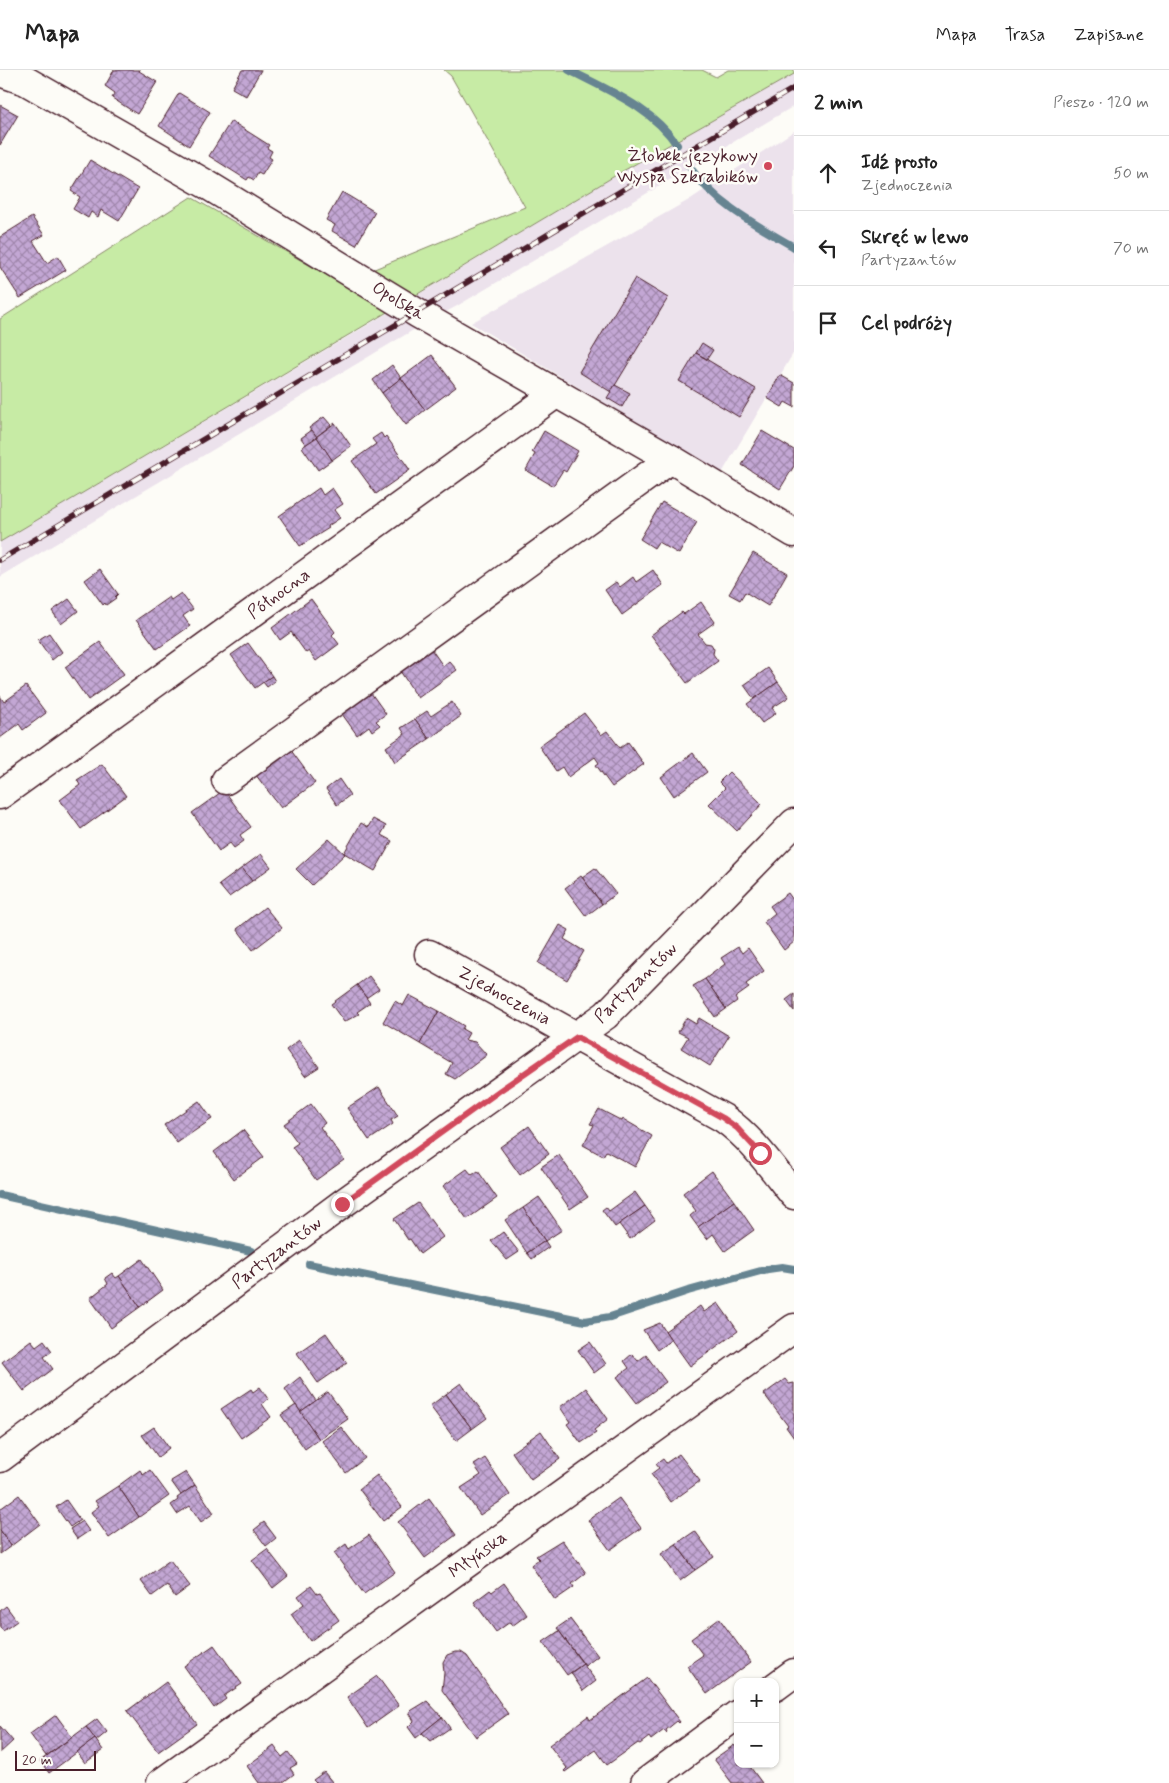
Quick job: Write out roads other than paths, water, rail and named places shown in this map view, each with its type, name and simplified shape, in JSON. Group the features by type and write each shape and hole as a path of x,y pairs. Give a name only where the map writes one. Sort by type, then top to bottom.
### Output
{"street":[{"name":"Opolska","path":"0,72 26,81 206,184 417,312 671,459 794,533"},
{"name":"Północna","path":"0,795 557,393"},
{"path":"226,780 671,459"},
{"name":"Partyzantów","path":"0,1458 342,1204 577,1037 612,1010 794,823"},
{"name":"Zjednoczenia","path":"429,954 737,1128 748,1138 794,1195"},
{"name":"Młyńska","path":"161,1783 794,1328"},
{"path":"779,1684 794,1673"},
{"path":"645,1783 734,1717"}],"waterway":[{"path":"569,70 642,110 655,120 677,145"},
{"path":"689,166 699,179 723,202 794,247"},
{"path":"0,1195 251,1251"},
{"path":"309,1264 585,1321 610,1317 688,1291 768,1269 782,1267 794,1269"}],"railway":[{"path":"0,560 794,88"}],"place":[{"name":"Żłobek językowy Wyspa Szkrabików","path":"768,166"}]}
